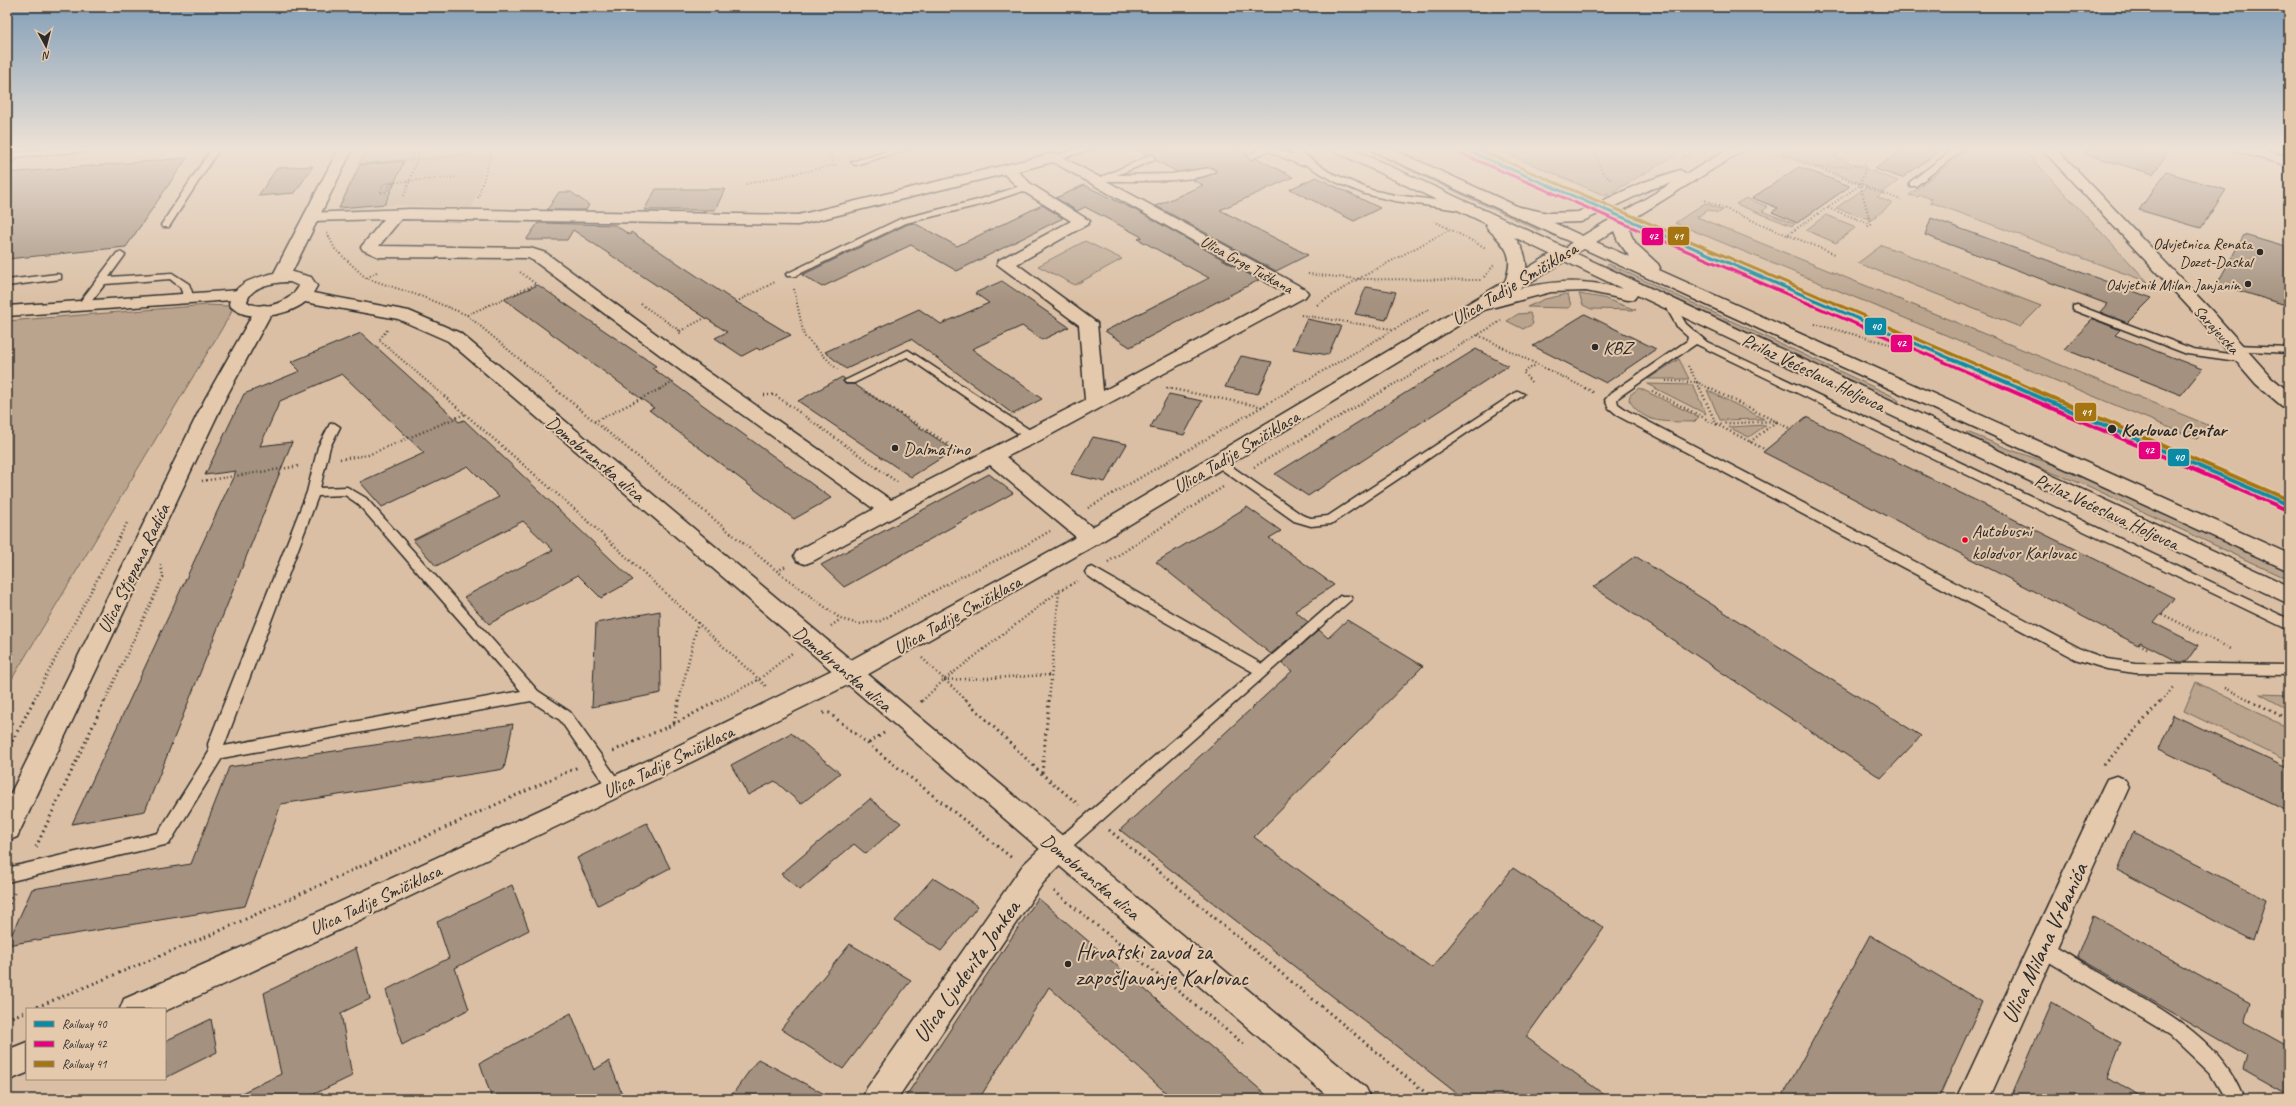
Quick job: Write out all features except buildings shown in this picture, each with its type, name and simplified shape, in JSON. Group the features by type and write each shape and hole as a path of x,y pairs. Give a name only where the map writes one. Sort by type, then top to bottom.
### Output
{"main road":[{"path":"281,277 320,200"},
{"path":"312,216 400,208 735,220 798,220 880,200"},
{"path":"1047,200 1082,221 1005,264 1088,323 1095,403"},
{"name":"Ulica Grge Tuškana","path":"805,556 890,510 1032,437 1299,293 1136,200"},
{"name":"Prilaz Većeslava Holjevca","path":"1449,200 2289,596"},
{"name":"Prilaz Većeslava Holjevca","path":"1490,200 2289,563"},
{"path":"1515,211 1548,218 1581,217 1617,200"},
{"name":"Ulica Tadije Smičiklasa","path":"137,1008 233,966 615,787 849,673 1091,538 1654,200"},
{"name":"Sarajevska","path":"2096,200 2263,380 2289,402"},
{"path":"400,208 369,246 380,252 530,253 540,257 694,371 890,510"},
{"path":"1473,211 1506,238 1518,253 1519,267 1512,284"},
{"path":"1620,220 1620,230 1629,246 1646,264 1672,283"},
{"path":"7,311 240,295 258,283 281,277 291,277 306,281 308,286 306,291 301,296 282,306 264,310 249,310 242,308 238,304 240,295"},
{"path":"1476,306 1528,290 1563,284 1596,286 1628,295 1668,302"},
{"name":"Domobranska ulica","path":"301,296 403,315 454,337 849,673 1059,848 1355,1099"},
{"name":"Ulica Stjepana Radića","path":"7,829 215,399 264,310"},
{"path":"986,460 1069,519 1091,538"},
{"name":"Ulica Milana Vrbanića","path":"1973,1099 2116,787"},
{"name":"Ulica Ljudevita Jonkea","path":"878,1099 1033,874 1059,848"},
{"path":"7,1066 26,1057"}],"lane":[{"path":"166,225 182,200"},
{"path":"791,274 903,221 988,200"},
{"path":"1412,200 1438,202 1473,211"},
{"path":"83,305 120,255"},
{"path":"102,281 172,276 184,286 189,298"},
{"path":"7,283 57,277"},
{"path":"1668,302 1682,326 1703,344 2289,625"},
{"path":"2077,308 2191,352 2240,354 2289,350"},
{"path":"1693,337 1692,342 1688,346 1634,381 1611,400 1613,406 1624,414 2080,655 2107,664 2135,668 2289,670"},
{"path":"850,381 908,353 1032,437"},
{"path":"1217,462 1298,518 1311,522 1331,520 1518,394"},
{"path":"7,875 163,839 217,753 216,744 313,492 324,447 334,427"},
{"path":"313,492 347,490 362,501 533,695 565,716 597,759 615,787"},
{"path":"1092,572 1112,586 1263,671"},
{"path":"1059,848 1345,599"},
{"path":"217,753 533,695"},
{"path":"2042,948 2176,1029 2217,1066 2233,1094 2231,1099"}],"path":[{"path":"400,208 403,200"},
{"path":"1703,200 1835,254"},
{"path":"1787,235 1840,200"},
{"path":"1864,200 1871,224"},
{"path":"1828,208 1871,224"},
{"path":"1867,227 1871,224"},
{"path":"468,315 536,284 518,270 540,257"},
{"path":"1474,284 1481,280 1495,265 1494,260"},
{"path":"366,278 378,271"},
{"path":"736,302 791,274 804,336 850,381 986,460"},
{"path":"1269,276 1317,274 1358,279 1481,280"},
{"path":"419,301 424,297"},
{"path":"880,621 956,580 1014,552 1434,306"},
{"path":"1300,315 1393,329"},
{"path":"944,680 1059,591 1092,572 1239,476 1508,316"},
{"path":"680,331 705,318"},
{"path":"1826,326 1893,345"},
{"path":"388,328 379,340 579,513 698,622 758,680 772,690"},
{"path":"594,422 694,371"},
{"path":"1634,381 1766,450"},
{"path":"1165,388 1263,407"},
{"path":"201,481 368,455 465,414"},
{"path":"1750,442 1777,421"},
{"path":"7,751 132,514"},
{"path":"7,909 163,577 160,558"},
{"path":"1042,774 1059,591"},
{"path":"2162,614 2273,670"},
{"path":"832,626 841,619"},
{"path":"674,724 698,622"},
{"path":"34,1008 213,934 674,724 758,680 784,660"},
{"path":"2185,668 2289,720"},
{"path":"944,680 1051,675"},
{"path":"944,680 1042,774 1093,818 1433,1099"},
{"path":"2116,787 2099,771 2178,683"},
{"path":"821,713 829,713 869,743 1250,1049"},
{"path":"7,1019 26,1011"}],"shaded area":[{"path":"342,200 475,200 472,208 398,205 337,211"},
{"path":"1473,200 1480,200 1544,229 1540,231"},
{"path":"1743,200 1750,200 1768,207 1762,211 1795,224 1792,226 1736,204"},
{"path":"1848,200 1884,200 1892,203 1872,220 1836,208"},
{"path":"1932,200 2071,200 2148,282 1930,202"},
{"path":"1705,203 1723,210 1718,213 1708,210 1697,217 2208,425 2197,439 1675,223"},
{"path":"1826,215 1856,227 1836,243 1806,230"},
{"path":"1085,241 1122,259 1075,285 1038,266"},
{"path":"1882,245 2041,306 2020,327 1858,263"},
{"path":"1609,264 1897,398 1899,402 1893,403 1606,266"},
{"path":"1568,294 1571,306 1568,308 1527,307 1545,299"},
{"path":"1579,294 1603,298 1636,310 1591,309 1583,305"},
{"path":"208,305 228,306 232,310 7,687 7,321"},
{"path":"1530,313 1533,324 1523,329 1507,321 1518,314"},
{"path":"1679,359 1689,379 1648,379"},
{"path":"1647,384 1693,385 1706,414"},
{"path":"1639,388 1699,417 1694,422 1666,421 1649,418 1635,408 1629,400 1630,395"},
{"path":"1707,390 1764,419 1720,420"},
{"path":"1766,425 1749,437 1728,427"},
{"path":"1967,432 2014,451 2069,470 2289,572 2289,580 2088,486 2010,457 1969,438 1965,434"},
{"path":"2196,682 2289,728 2289,762 2184,711"},
{"path":"2260,694 2289,695 2289,710"}],"rail line":[{"name":"42","path":"1568,200 2287,510"},
{"name":"40","path":"1582,200 2289,505"},
{"name":"41","path":"1594,200 2289,500"}],"place":[{"name":"Odvjetnica Renata Dozet-Daskal","path":"2260,252"},
{"name":"Odvjetnik Milan Janjanin","path":"2248,284"},
{"name":"KBZ","path":"1595,347"},
{"name":"Karlovac Centar","path":"2112,429"},
{"name":"Dalmatino","path":"895,448"},
{"name":"Autobusni kolodvor Karlovac","path":"1965,540"},
{"name":"Hrvatski zavod za zapošljavanje Karlovac","path":"1068,964"}]}
